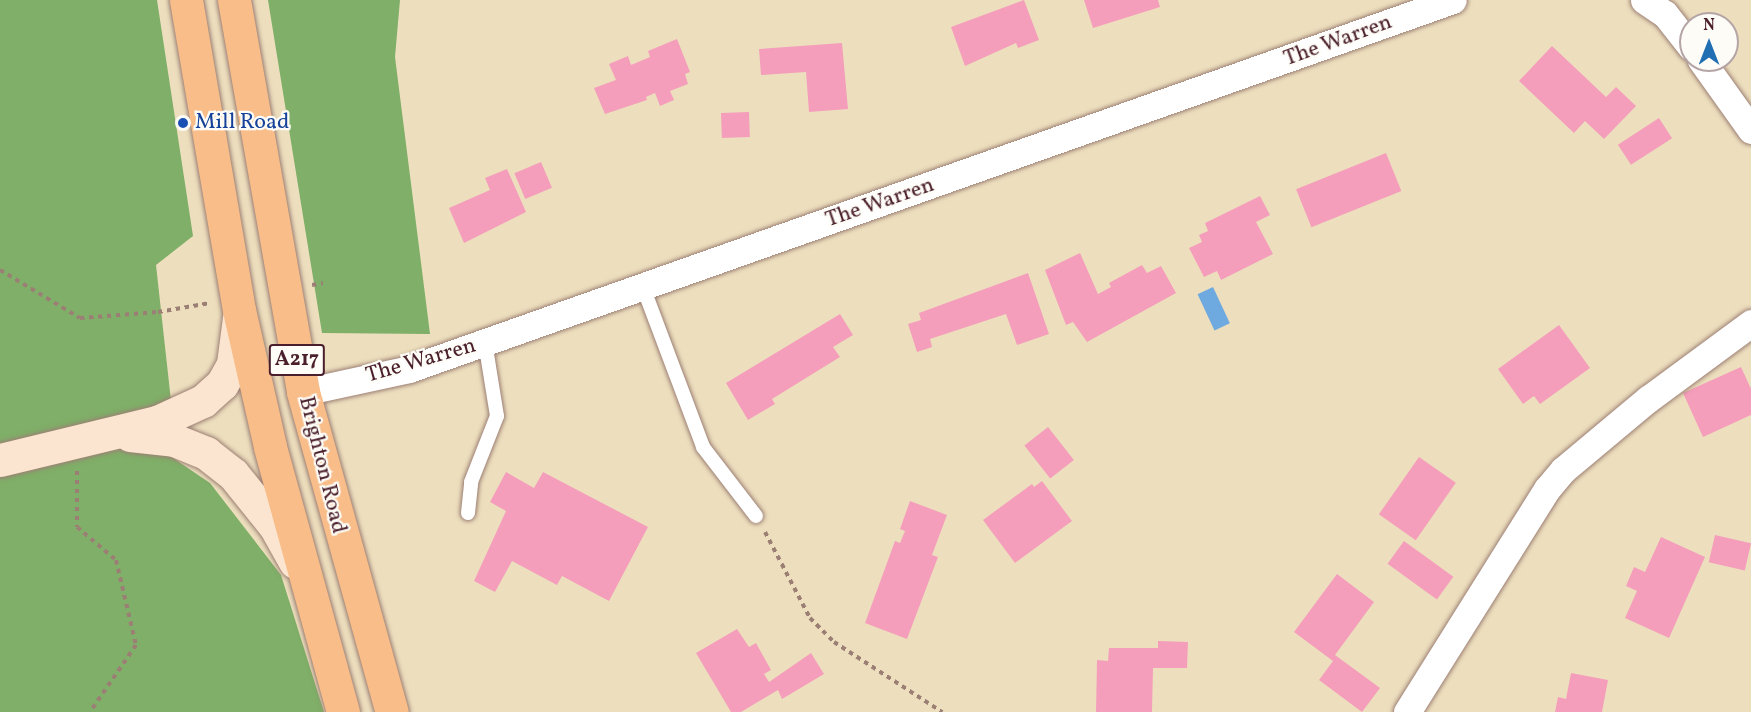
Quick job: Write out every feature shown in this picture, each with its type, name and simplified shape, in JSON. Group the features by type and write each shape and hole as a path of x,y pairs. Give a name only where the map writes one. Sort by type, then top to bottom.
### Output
{"highway":[{"name":"Brighton Road","path":"186,0 238,304 305,584 343,712"},
{"name":"Brighton Road","path":"234,0 283,290 303,392 392,712"}],"main road":[{"path":"0,459 91,440 182,413 222,384 233,364 238,304"},
{"path":"91,440 139,435 174,440 206,453 255,498 275,526 305,584"}],"street":[{"name":"The Warren","path":"303,392 409,369 1453,0"},
{"path":"1644,0 1665,14 1679,32"},
{"path":"1710,72 1751,130"},
{"path":"1407,712 1547,489 1563,470 1648,399 1751,323"}],"lane":[{"path":"643,287 704,447 756,516"},
{"path":"468,513 471,482 497,416 485,342"}],"path":[{"path":"0,270 80,318 238,304"},
{"path":"283,290 323,283"},
{"path":"90,712 136,645 116,560 77,527 91,440"},
{"path":"756,516 810,618 862,664 942,712"},
{"path":"929,712 932,706"}],"green space":[{"path":"0,0 157,0 193,236 156,265 171,401 0,460"},
{"path":"268,0 400,0 395,57 430,334 322,333"},
{"path":"139,435 210,483 281,575 324,712 0,712 0,464"}],"water":[{"path":"1213,287 1230,323 1214,330 1198,294"}],"building":[{"path":"1024,0 1039,40 1018,48 1016,43 965,66 951,27"},
{"path":"1084,0 1158,0 1160,7 1093,28"},
{"path":"677,39 690,72 685,74 688,84 670,91 674,100 660,106 655,93 646,97 647,100 605,114 594,88 616,80 609,64 628,56 631,65 650,57 648,51"},
{"path":"842,43 848,109 809,112 806,72 761,75 759,49"},
{"path":"1552,46 1606,97 1616,87 1636,106 1604,139 1585,121 1574,133 1519,81"},
{"path":"749,112 750,137 722,138 721,113"},
{"path":"1659,118 1672,138 1631,165 1618,145"},
{"path":"1386,153 1401,191 1311,227 1296,189"},
{"path":"541,162 552,188 525,199 514,173"},
{"path":"507,169 526,212 464,243 449,208 490,190 485,178"},
{"path":"1260,196 1270,215 1256,222 1273,254 1221,280 1217,271 1204,277 1189,248 1202,242 1199,235 1208,231 1205,223"},
{"path":"1080,253 1098,294 1111,287 1109,283 1142,265 1147,273 1161,266 1176,293 1087,342 1073,322 1066,325 1045,270"},
{"path":"1028,273 1049,334 1017,345 1006,314 930,339 932,347 917,352 908,324 921,320 919,313"},
{"path":"840,314 853,335 833,347 840,357 772,399 775,404 748,420 726,383"},
{"path":"1559,325 1590,368 1540,404 1534,396 1523,404 1498,369"},
{"path":"1741,367 1751,389 1751,415 1703,437 1683,393"},
{"path":"1048,427 1074,460 1050,479 1024,445"},
{"path":"1419,457 1456,483 1416,540 1379,514"},
{"path":"506,472 534,488 543,472 648,527 609,601 562,576 557,585 512,561 495,592 474,581 506,511 490,502"},
{"path":"1042,481 1072,521 1015,563 983,520 1032,484 1034,487"},
{"path":"910,501 947,515 932,555 938,557 907,639 865,623 895,541 900,543 905,531 900,529"},
{"path":"1715,535 1751,543 1745,571 1709,562"},
{"path":"1661,537 1705,557 1669,638 1625,618 1637,591 1626,586 1634,567 1645,572"},
{"path":"1404,541 1453,577 1437,600 1388,564"},
{"path":"1337,574 1374,602 1335,655 1380,688 1362,712 1319,680 1333,661 1294,632"},
{"path":"737,629 749,647 756,643 771,670 764,674 769,682 811,653 824,674 782,699 778,690 741,712 731,712 696,653"},
{"path":"1158,641 1188,642 1187,668 1153,668 1152,712 1096,712 1097,660 1108,661 1109,648 1158,648"},
{"path":"1571,673 1608,680 1602,712 1555,712 1558,697 1566,699"}],"place":[{"name":"Mill Road","path":"183,123"}]}
